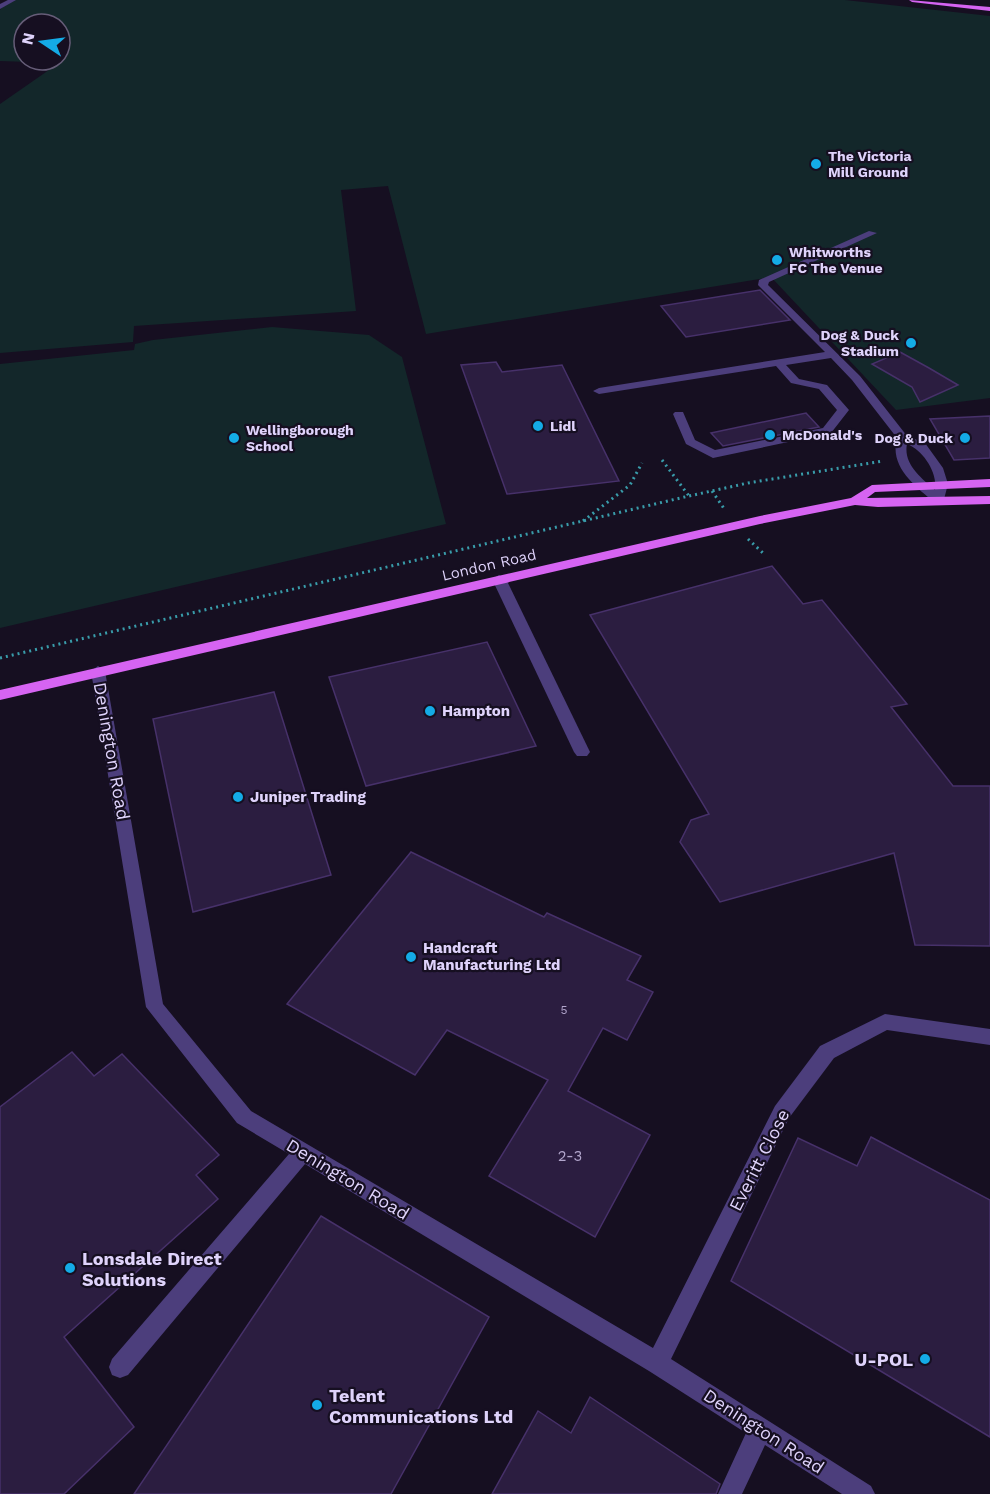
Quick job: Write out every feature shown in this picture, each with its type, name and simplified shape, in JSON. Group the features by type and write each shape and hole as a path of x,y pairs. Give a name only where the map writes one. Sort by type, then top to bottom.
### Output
{"main road":[{"path":"912,0 990,9"},
{"path":"855,501 872,489 990,483"},
{"name":"London Road","path":"0,695 499,579 855,501 878,503 990,500"}],"street":[{"path":"0,7 13,0"},
{"path":"872,233 764,280 763,285 856,378 903,438 921,445 937,468 942,484 939,500 921,485 900,453 903,438"},
{"path":"599,391 833,354"},
{"path":"679,414 690,442 713,454 827,431 843,410 823,387 795,381 778,363"},
{"path":"499,579 582,752"},
{"name":"Denington Road","path":"98,672 155,1008 244,1117 657,1363 862,1494"},
{"name":"Everitt Close","path":"657,1363 782,1112 828,1052 885,1022 990,1037"},
{"path":"120,1367 303,1152"},
{"path":"730,1494 760,1429"}],"path":[{"path":"662,460 689,496"},
{"path":"0,658 711,491 893,460"},
{"path":"553,529 582,521 630,485 642,463"},
{"path":"711,491 727,513"},
{"path":"745,535 762,553"}],"green space":[{"path":"7,0 845,0 990,16 990,398 896,410 771,277 426,334 388,186 341,190 356,311 134,326 133,342 0,353 0,104 46,72 72,72 72,12 12,12 12,61 0,61 0,10"},
{"path":"272,327 369,335 402,357 446,524 0,628 0,364 134,350 135,344 153,340"}],"building":[{"path":"760,290 790,320 686,337 661,306"},
{"path":"900,352 958,385 920,402 912,387 872,364"},
{"name":"Lidl","path":"496,362 502,372 562,365 619,481 507,494 461,365"},
{"path":"806,413 819,427 723,446 711,433"},
{"name":"Dog & Duck","path":"990,416 990,458 954,460 930,419"},
{"path":"772,566 803,604 822,600 907,704 891,707 953,786 990,786 990,946 915,945 894,853 720,902 680,842 691,820 709,814 590,615"},
{"name":"Hampton","path":"487,642 536,746 366,786 329,677"},
{"name":"Juniper Trading","path":"274,692 331,875 193,912 153,719"},
{"path":"411,852 544,917 547,913 641,956 627,980 653,992 627,1040 603,1028 568,1091 650,1135 595,1237 489,1176 548,1080 447,1030 415,1075 287,1004"},
{"name":"Lonsdale Direct Solutions","path":"72,1052 94,1076 122,1054 219,1155 196,1175 218,1199 64,1337 134,1427 64,1494 0,1494 0,1107"},
{"name":"U-POL","path":"871,1137 990,1200 990,1437 731,1281 798,1138 857,1166"},
{"name":"Telent Communications Ltd","path":"321,1216 489,1317 391,1494 134,1494"},
{"path":"590,1397 720,1484 716,1494 492,1494 538,1411 571,1433"}],"place":[{"name":"The Victoria Mill Ground","path":"816,164"},
{"name":"Whitworths FC The Venue","path":"777,260"},
{"name":"Dog & Duck Stadium","path":"911,343"},
{"name":"Lidl","path":"538,426"},
{"name":"McDonald's","path":"770,435"},
{"name":"Wellingborough School","path":"234,438"},
{"name":"Dog & Duck","path":"965,438"},
{"name":"Hampton","path":"430,711"},
{"name":"Juniper Trading","path":"238,797"},
{"name":"Handcraft Manufacturing Ltd","path":"411,957"},
{"name":"Lonsdale Direct Solutions","path":"70,1268"},
{"name":"U-POL","path":"925,1359"},
{"name":"Telent Communications Ltd","path":"317,1405"}]}
